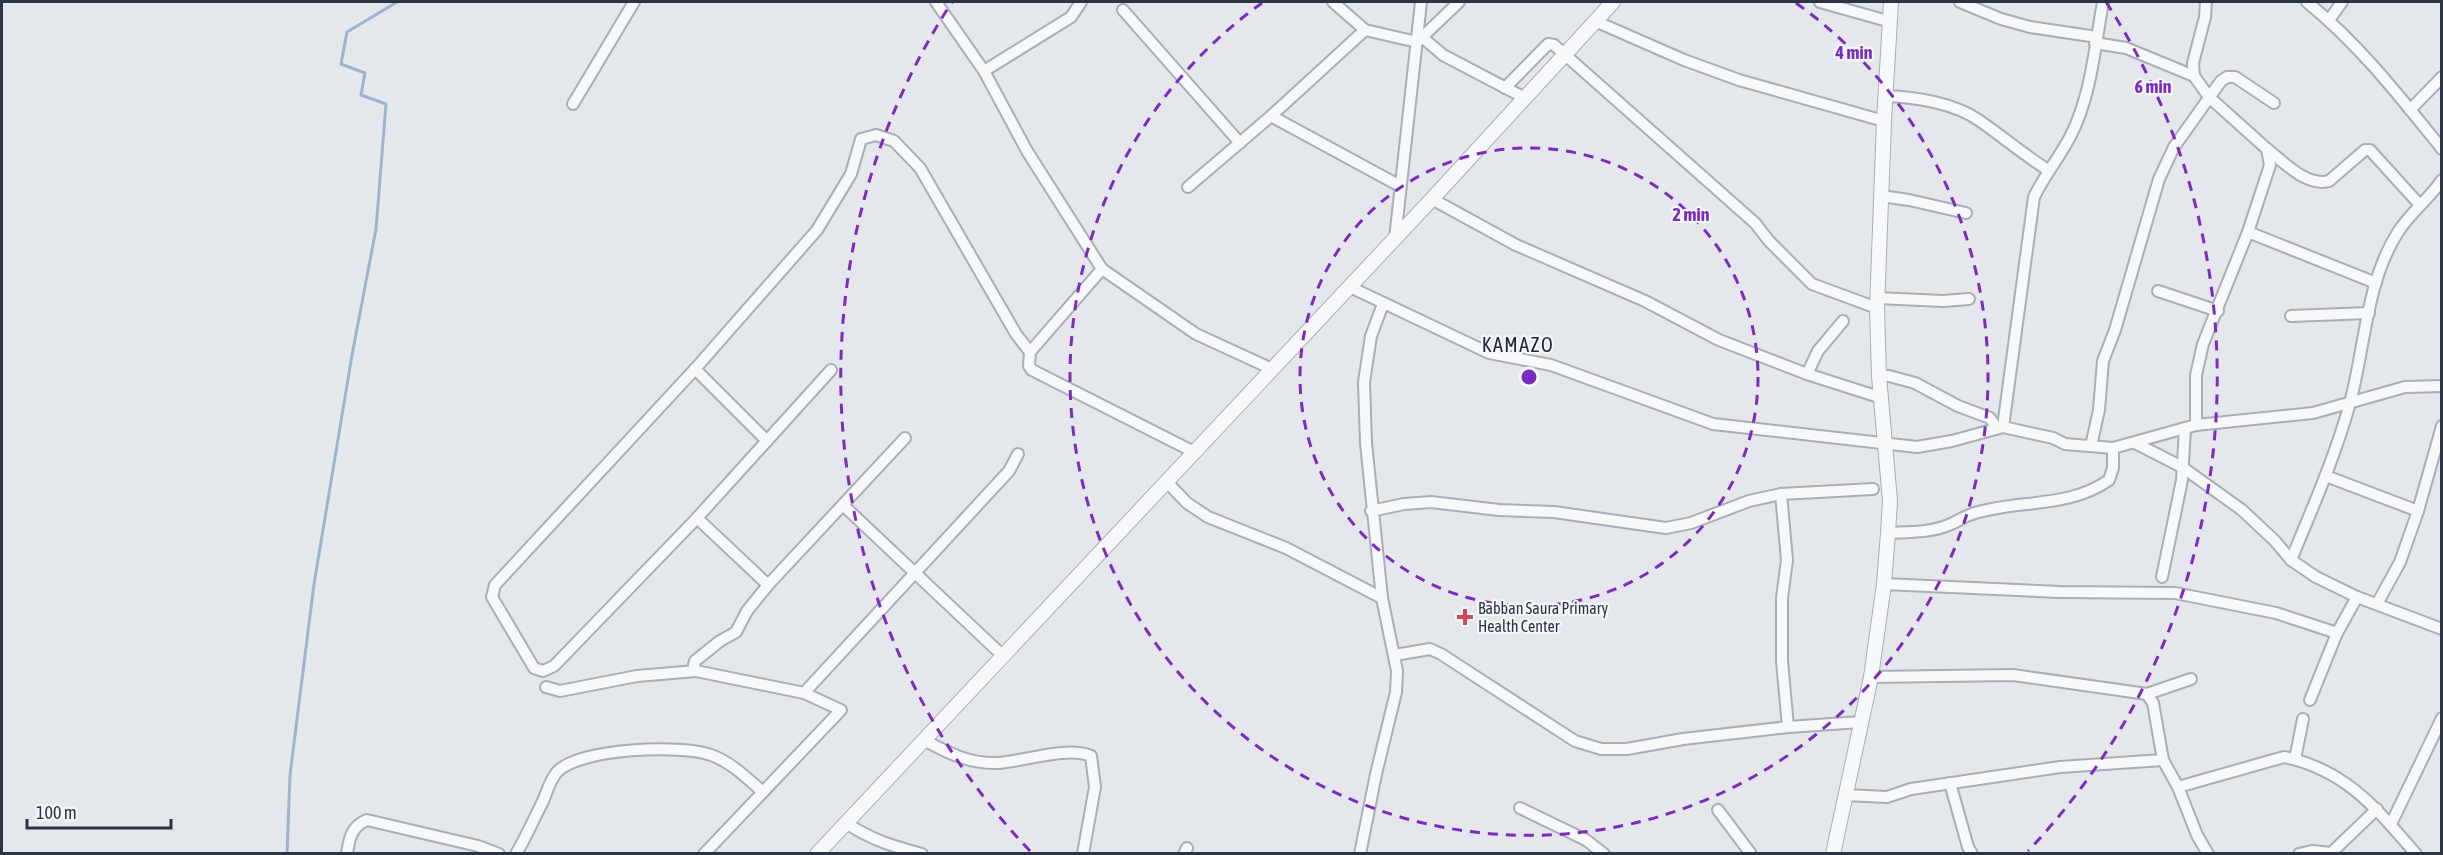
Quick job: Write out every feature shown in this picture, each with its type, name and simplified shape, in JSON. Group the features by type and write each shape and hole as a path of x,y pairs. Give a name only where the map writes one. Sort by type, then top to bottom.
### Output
{"street":[{"path":"573,104 634,2"},
{"path":"936,2 984,72 1026,151 1102,269 1196,334 1272,369"},
{"path":"984,72 1071,17 1080,2"},
{"path":"1333,2 1365,30 1419,39 1443,55 1525,98"},
{"path":"1395,239 1419,39 1421,2"},
{"path":"1419,39 1459,2"},
{"path":"817,854 1395,239 1613,2"},
{"path":"1820,2 1891,22"},
{"path":"1833,854 1871,677 1884,584 1888,533 1890,501 1879,376 1877,303 1884,121 1892,2"},
{"path":"1960,2 2001,19 2126,48 2194,76"},
{"path":"2000,427 2034,197 2048,170 2070,137 2082,106 2103,2"},
{"path":"2206,2 2205,17 2193,63 2194,76 2209,97 2267,149 2304,177 2322,183 2329,181 2365,150 2370,150 2419,204"},
{"path":"2307,2 2329,20 2372,64 2442,149"},
{"path":"2329,20 2342,2"},
{"path":"1124,10 1240,142"},
{"path":"1595,21 1684,60 1738,80 1884,121"},
{"path":"1188,187 1271,116 1365,30"},
{"path":"1505,88 1548,44 1554,45 1755,223 1769,242 1812,284 1877,303 1969,299"},
{"path":"2091,446 2099,410 2103,361 2115,330 2159,179 2174,147 2221,81 2231,75 2274,104"},
{"path":"2410,110 2442,77"},
{"path":"1886,96 1914,97 1978,119 2020,153 2048,170"},
{"path":"1271,116 1400,186"},
{"path":"831,369 697,518 554,666 543,671 534,668 492,597 495,585 695,369 817,230 851,174 861,139 876,135 894,141 920,168 1016,334 1030,352"},
{"path":"2162,577 2191,427 2196,375 2203,344 2248,232 2270,165 2267,149"},
{"path":"2291,560 2326,476 2350,403 2376,283 2397,233 2419,204 2442,180"},
{"path":"1881,196 1966,213"},
{"path":"1432,199 1516,245 1645,301 1719,340 1807,374 1882,398"},
{"path":"2248,232 2376,283"},
{"path":"1102,269 1030,352 1028,360 1032,370 1194,452"},
{"path":"1350,287 1489,353 1551,365 1713,424 1917,447 1952,441 2000,427 2054,438 2065,444 2114,448 2137,444 2191,427 2313,413 2405,387 2442,386"},
{"path":"2158,291 2218,311"},
{"path":"1360,854 1396,692 1395,655 1382,598 1371,512 1366,443 1364,381 1371,336 1383,304"},
{"path":"2291,316 2369,314"},
{"path":"1807,374 1818,351 1843,321"},
{"path":"695,369 767,441"},
{"path":"1879,376 1889,376 1915,383 1958,406 1990,418 2000,427"},
{"path":"2376,604 2400,562 2418,511 2442,426"},
{"path":"696,671 695,661 720,641 736,632 747,611 768,585 905,438"},
{"path":"2137,444 2182,466 2242,510 2275,541 2291,560 2316,577 2357,597 2442,629"},
{"path":"1888,533 1925,532 1952,524 1971,514 2045,504 2087,492 2109,480 2113,468 2114,448"},
{"path":"804,693 1009,471 1018,454"},
{"path":"2326,476 2418,511"},
{"path":"1166,482 1188,503 1208,517 1286,548 1382,598"},
{"path":"1371,512 1404,504 1431,502 1499,510 1554,512 1666,528 1691,523 1749,501 1781,494 1872,489"},
{"path":"1781,494 1787,560 1782,598 1782,651 1788,727"},
{"path":"844,506 1003,656"},
{"path":"697,518 768,585"},
{"path":"1884,584 2059,592 2175,593 2276,613 2337,633"},
{"path":"2310,700 2337,633 2357,597"},
{"path":"1395,655 1430,649 1442,654 1575,741 1601,749 1627,749 1683,739 1788,727 1860,722"},
{"path":"546,687 560,691 637,676 696,671 804,693 841,710 704,854"},
{"path":"1871,677 2013,675 2147,694 2191,679"},
{"path":"2147,694 2153,703 2163,759 2178,787 2197,835 2208,854"},
{"path":"2295,759 2303,719"},
{"path":"2391,824 2440,725"},
{"path":"924,740 955,757 974,761 998,763 1078,752 1091,756 1095,787 1083,854"},
{"path":"516,854 555,774 570,763 603,754 663,748 697,750 715,756 746,776 763,792"},
{"path":"2178,787 2284,757 2295,759 2344,780 2377,809 2416,854"},
{"path":"1845,795 1887,797 1911,789 2060,767 2163,759"},
{"path":"1950,783 1972,854"},
{"path":"1520,808 1586,840 1604,854"},
{"path":"2300,854 2312,851 2331,853 2377,809"},
{"path":"1718,810 1749,853"},
{"path":"347,854 353,830 357,824 367,820 467,843 499,854"},
{"path":"846,823 868,837 885,844 922,854"}],"waterway":[{"path":"287,854 290,775 314,584 352,355 376,229 386,104 361,95 365,73 341,64 347,32 397,2"}],"place":[{"name":"Babban Saura Primary Health Center","path":"1465,617"}],"district":[{"name":"KAMAZO","path":"1518,344"}]}
